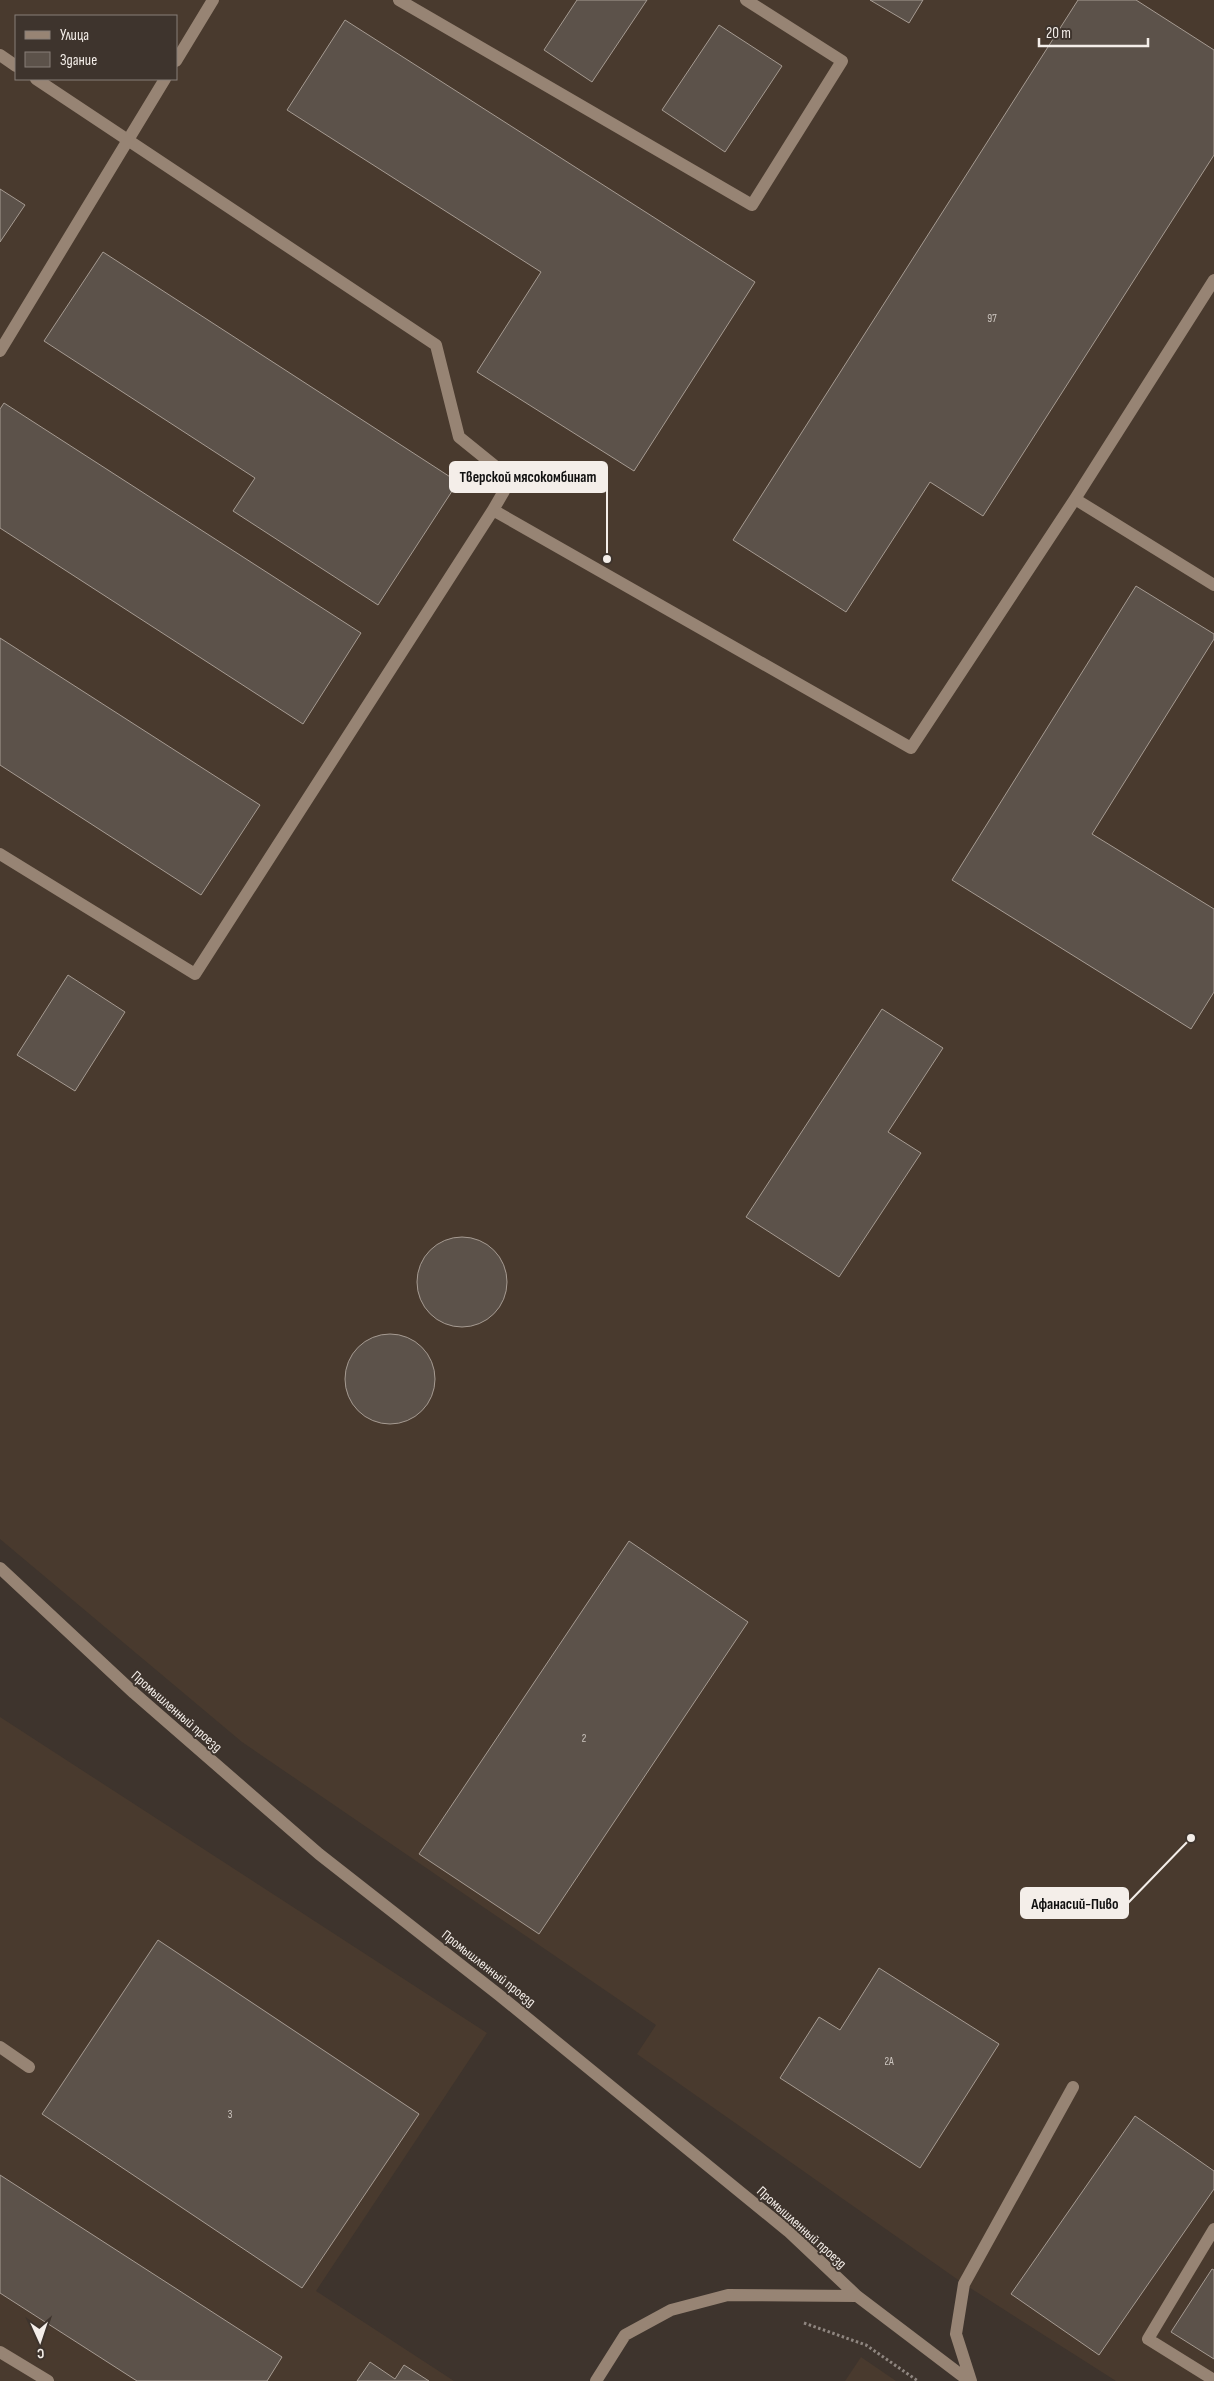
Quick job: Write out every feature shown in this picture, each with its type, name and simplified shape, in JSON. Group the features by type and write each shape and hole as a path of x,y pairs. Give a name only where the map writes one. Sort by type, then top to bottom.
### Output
{"street":[{"path":"178,58 213,0"},
{"path":"399,0 752,205 842,61 746,0"},
{"path":"0,55 15,65"},
{"path":"0,854 195,974 493,510 511,479 458,437 436,346 37,80"},
{"path":"0,351 165,80"},
{"path":"493,510 911,748 1075,499 1214,280"},
{"path":"1075,499 1214,585"},
{"name":"Промышленный проезд","path":"0,1568 134,1693 319,1854 499,1995 772,2219 857,2296 970,2381"},
{"path":"0,2047 29,2067"},
{"path":"970,2381 956,2334 964,2284 1073,2087"},
{"path":"1214,2229 1148,2339 1214,2380"},
{"path":"596,2381 625,2335 671,2310 728,2295 857,2296"},
{"path":"0,2352 48,2381"}],"path":[{"path":"801,2322 866,2345 918,2381"}],"shaded area":[{"path":"0,0 1214,0 1214,2381 1116,2381 964,2284 637,2054 656,2025 242,1742 0,1539"},
{"path":"0,1717 487,2033 316,2291 454,2381 0,2381"},
{"path":"861,2357 896,2381 845,2381"}],"building":[{"path":"577,0 647,0 592,82 544,50"},
{"path":"870,0 923,0 909,23"},
{"path":"1078,0 1136,0 1214,50 1214,155 983,516 930,482 846,612 733,540"},
{"path":"345,20 755,282 634,471 477,372 541,272 287,110"},
{"path":"719,25 782,66 725,152 662,110"},
{"path":"0,189 25,205 0,242"},
{"path":"103,252 458,482 378,605 233,511 255,478 44,341"},
{"path":"4,403 361,633 303,724 0,528 0,409"},
{"path":"1136,586 1214,634 1214,639 1092,834 1214,909 1214,992 1191,1029 952,880"},
{"path":"0,638 260,805 201,895 0,765"},
{"path":"68,975 125,1012 75,1091 17,1055"},
{"path":"882,1009 943,1048 888,1132 921,1153 839,1277 746,1217"},
{"path":"462,1237 479,1241 494,1250 503,1265 507,1282 503,1299 494,1314 479,1323 462,1327 445,1323 430,1314 421,1299 417,1282 421,1265 430,1250 445,1241"},
{"path":"390,1334 407,1338 422,1347 431,1362 435,1379 431,1396 422,1411 407,1420 390,1424 373,1420 358,1411 349,1396 345,1379 349,1362 358,1347 373,1338"},
{"path":"629,1541 748,1622 539,1934 419,1854"},
{"path":"158,1940 419,2114 302,2288 42,2114"},
{"path":"879,1968 999,2044 920,2168 780,2078 819,2017 840,2030"},
{"path":"1135,2116 1214,2171 1214,2189 1099,2355 1011,2294"},
{"path":"0,2175 282,2357 267,2381 137,2381 0,2293"},
{"path":"1212,2269 1214,2270 1214,2359 1171,2332"},
{"path":"370,2362 395,2379 404,2365 429,2381 357,2381"}],"place":[{"name":"Тверской мясокомбинат","path":"607,559"},
{"name":"Афанасий-Пиво","path":"1191,1838"}]}
